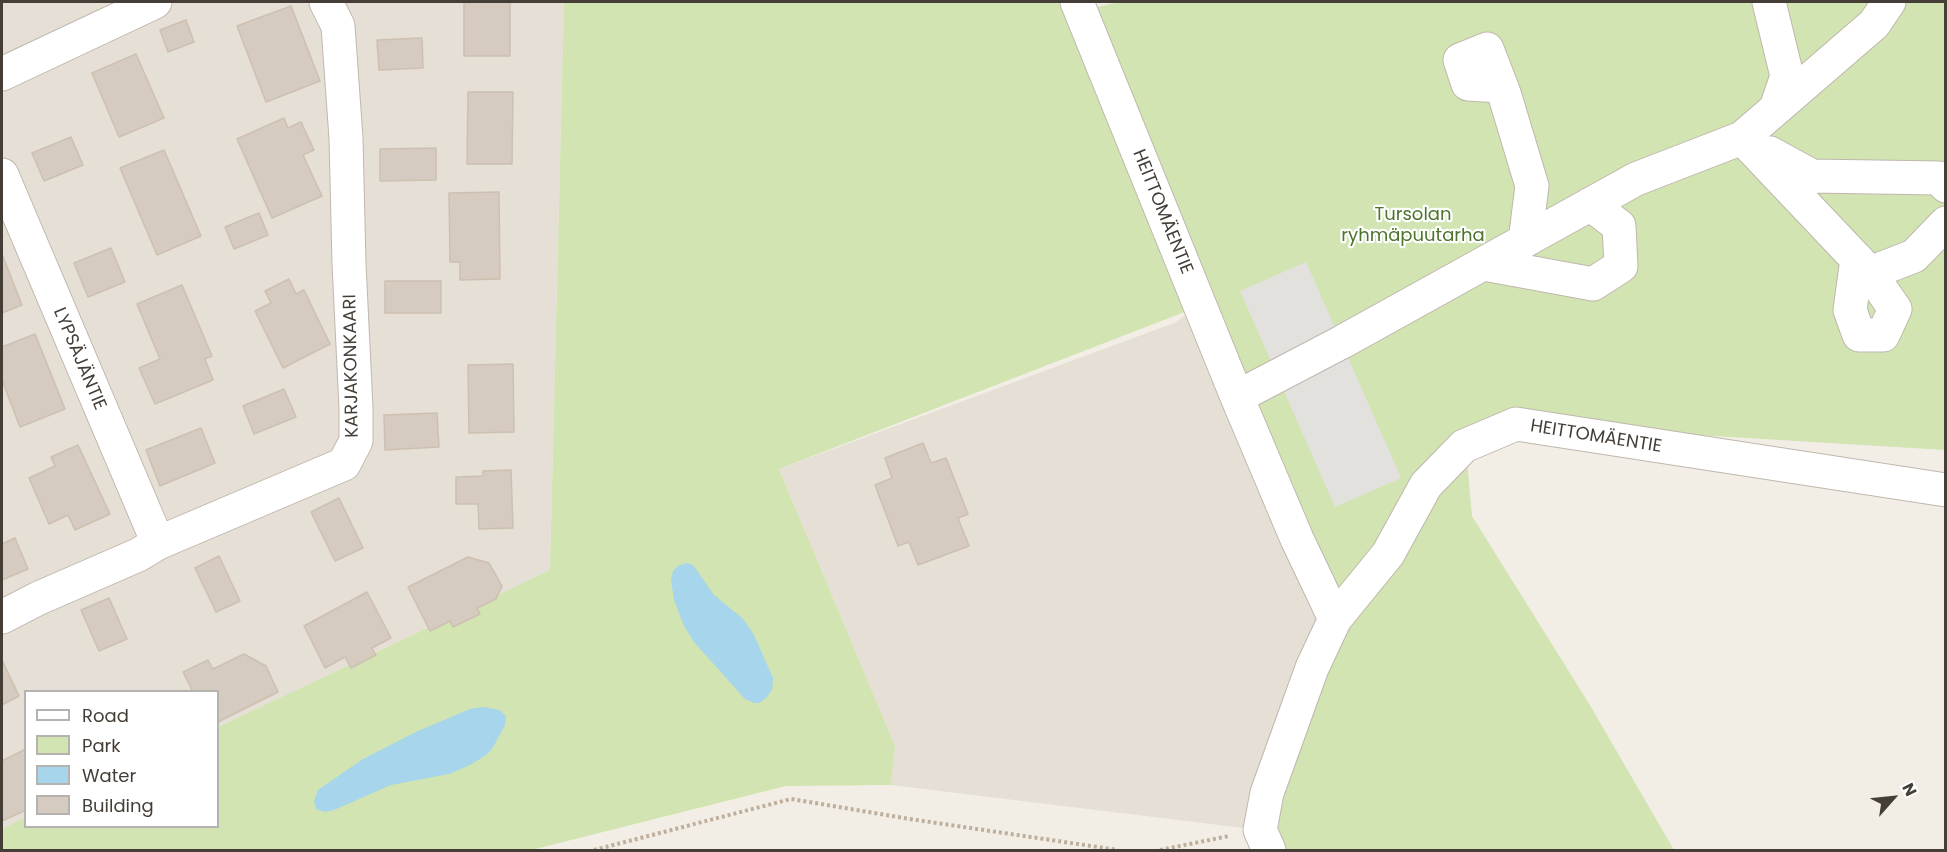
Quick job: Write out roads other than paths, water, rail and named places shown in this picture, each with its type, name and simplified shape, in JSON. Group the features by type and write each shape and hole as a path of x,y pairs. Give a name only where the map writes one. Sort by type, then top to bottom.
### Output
{"street":[{"path":"2,74 155,2"},
{"name":"KARJAKONKAARI","path":"2,617 39,598 138,555 158,543 344,465 356,441 345,116 338,26 326,2"},
{"name":"HEITTOMÄENTIE","path":"1077,2 1237,397 1297,538 1335,619"},
{"path":"1769,2 1787,76 1776,108"},
{"path":"1237,397 1342,342 1636,179 1742,138 1874,24 1889,2"},
{"path":"1501,86 1532,186 1525,241"},
{"path":"1742,138 1812,176 1939,178 1946,186"},
{"path":"1742,138 1864,266 1914,256 1946,223"},
{"name":"LYPSÄJÄNTIE","path":"2,175 158,543"},
{"path":"1484,264 1593,284 1621,266 1620,236 1619,226 1590,204"},
{"name":"HEITTOMÄENTIE","path":"1264,840 1267,793 1312,668 1335,619 1388,554 1426,485 1464,446 1516,424 1946,490"}],"water":[{"path":"686,563 693,565 714,595 743,619 754,635 773,678 772,690 759,703 745,699 694,642 684,626 674,600 671,580 673,571"},
{"path":"485,707 499,710 506,716 505,725 492,749 470,765 449,774 391,785 334,810 325,812 316,809 314,801 318,790 363,759 418,731 470,709"}],"park label":[{"name":"Tursolan ryhmäpuutarha","path":"1413,225"}]}
